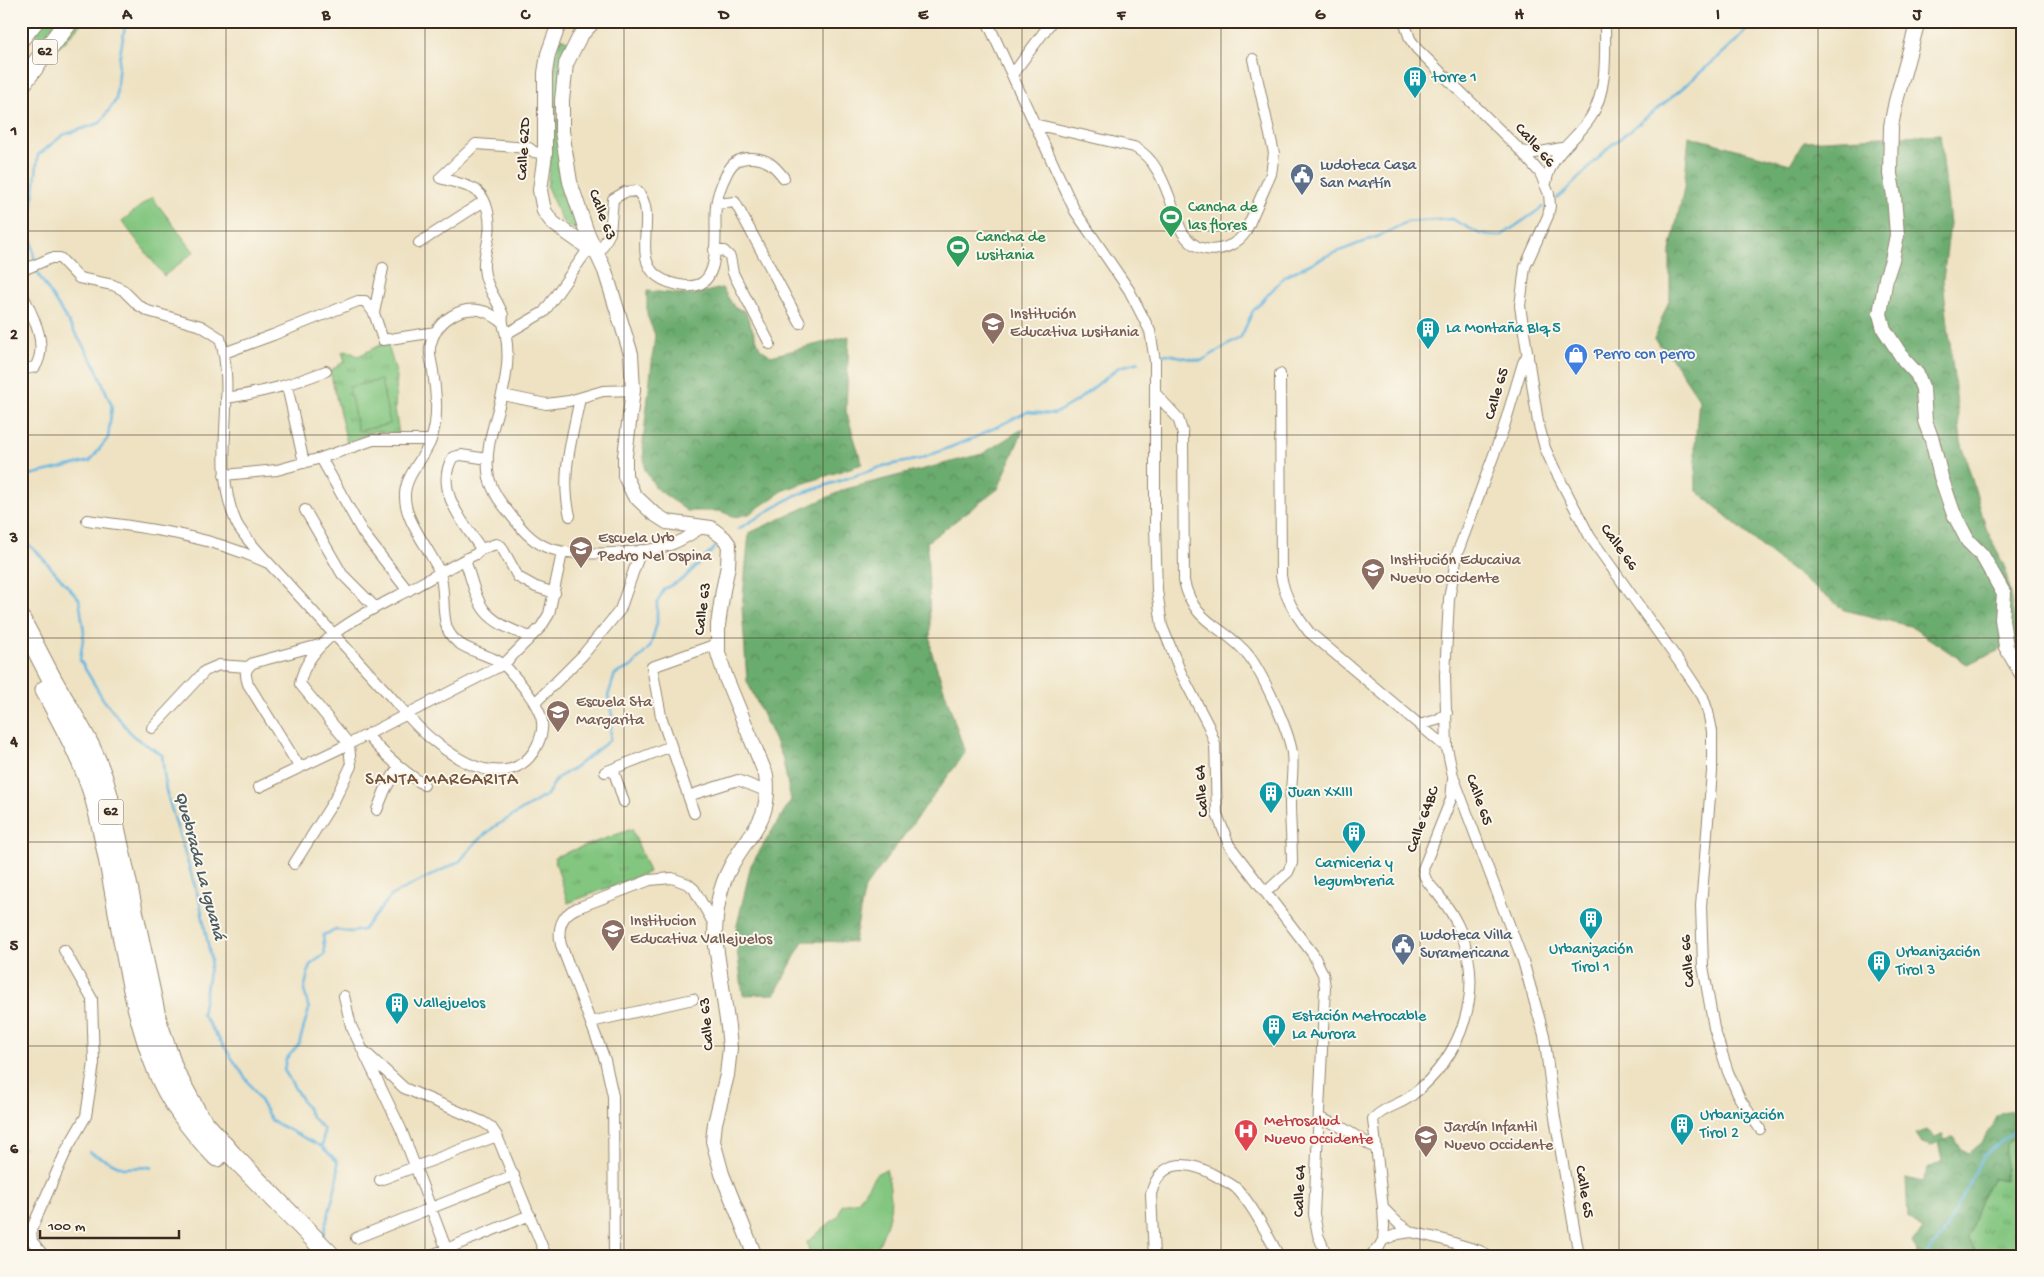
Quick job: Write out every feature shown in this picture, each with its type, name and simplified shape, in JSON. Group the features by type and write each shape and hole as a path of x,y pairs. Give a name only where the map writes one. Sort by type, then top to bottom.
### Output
{"highway":[{"name":"62","path":"21,37 34,21"},
{"name":"62","path":"21,84 70,21"},
{"name":"62","path":"21,620 53,680 85,733 100,766 157,1021 174,1070 199,1117 215,1137 271,1194 282,1215 313,1256"},
{"name":"62","path":"21,647 79,753 91,787 142,1024 157,1071 180,1114 194,1133 225,1166 331,1256"}],"main road":[{"name":"Calle 62D","path":"560,21 548,54 545,73 545,154 540,190 544,210 558,227 593,251"},
{"name":"Calle 63","path":"594,21 580,36 566,64 562,100 562,131 570,182 593,251 605,271 629,346 633,390 624,464 628,486 653,513 667,522 703,527 716,531 729,545 728,566 719,614 717,644 720,663 766,775 768,792 764,815 736,857 722,886 715,926 715,939 730,1048 727,1075 715,1123 713,1141 722,1174 755,1256"},
{"path":"1918,21 1891,126 1890,174 1897,235 1886,278 1880,314 1888,336 1904,360 1918,374 1924,389 1925,421 1953,512 1968,541 1982,555 2004,594 2002,619 2006,647 2023,676"}],"street":[{"name":"Calle 64","path":"987,21 1075,211 1129,290 1150,331 1155,361 1157,590 1162,626 1181,673 1209,727 1215,744 1217,814 1229,845 1313,954 1323,974 1320,1118 1314,1214 1318,1235 1327,1256"},
{"path":"1012,75 1052,21"},
{"name":"Calle 66","path":"1404,21 1410,38 1417,49 1521,151 1546,183 1550,206 1548,216 1525,267 1520,306 1538,422 1545,448 1570,501 1590,537 1687,673 1703,697 1708,712 1712,731 1712,772 1701,906 1703,966 1714,1028 1728,1072 1740,1099 1760,1129"},
{"path":"1546,183 1551,164 1562,148 1592,116 1601,93 1604,70 1605,21"},
{"path":"1034,124 1134,147 1143,151 1151,159 1168,194 1185,238 1203,249 1223,249 1239,241 1245,233 1271,174 1274,153 1253,59"},
{"path":"545,154 534,152 530,148 476,144 440,178 476,191 484,201 490,217 489,234 484,255 484,271 490,290 503,315 501,320 506,334 508,358 503,395 492,432 488,459 489,477 495,495 530,537 545,547 562,553 577,554 641,550 678,542 703,527"},
{"path":"1521,151 1535,153 1562,148"},
{"path":"506,334 544,312 593,251 610,233 613,199 617,195 637,191 642,196 646,222 646,255 648,264 657,276 665,281 695,286 703,283 712,271 716,204 722,183 730,166 741,159 765,159 775,166 784,178"},
{"path":"419,243 484,201"},
{"path":"716,204 735,202 800,322"},
{"path":"714,250 724,251 730,257 733,273 770,344"},
{"path":"21,271 52,258 60,258 79,278 113,285 123,290 138,305 148,311 208,330 220,338 224,353 226,398 224,475 236,523 270,564 406,714 432,740 470,765 501,771 518,767 528,758 537,746 542,719 535,704 520,682 504,664 469,650 452,635 445,617 440,573 408,512 405,489 431,440 437,404 430,348 436,332 443,322 461,311 486,312 501,320"},
{"path":"374,313 383,268"},
{"path":"21,291 35,322 41,345 39,360 35,367 21,370"},
{"path":"224,353 358,300 365,301 374,313 383,340 436,332"},
{"name":"Calle 65","path":"1528,354 1523,363 1503,430 1457,554 1449,599 1446,675 1447,748 1453,776 1523,961 1540,1018 1578,1256"},
{"path":"226,398 262,393 287,386 326,371"},
{"path":"1280,374 1281,576 1284,592 1296,615 1308,632 1447,748"},
{"path":"287,386 304,463"},
{"path":"503,395 540,404 554,404 603,391 633,390"},
{"path":"1155,393 1178,418 1183,434 1184,581 1187,592 1200,615 1240,646 1256,667 1285,730 1292,752 1293,768 1290,800 1292,863 1288,872 1266,892"},
{"path":"570,516 565,497 565,477 580,398"},
{"path":"224,475 261,473 304,463 373,440 431,440"},
{"path":"481,549 449,499 446,478 448,465 453,457 461,455 488,459"},
{"path":"321,458 363,533 408,590"},
{"path":"305,510 342,574 375,607"},
{"path":"87,520 196,536 238,549 270,564"},
{"path":"294,864 335,799 351,766 349,744 300,684 302,672 309,660 324,644 334,634 375,607 476,554 481,549 496,544 501,546 518,577 536,587 555,593"},
{"path":"535,704 582,656 620,610 641,550"},
{"path":"259,787 367,735 504,664 541,627 549,614 562,553"},
{"path":"465,559 481,607 492,620 508,629 530,637"},
{"path":"152,728 205,671 219,665 247,667 253,663 324,644"},
{"path":"694,813 661,716 652,667 717,644"},
{"path":"247,667 245,674 248,684 300,768"},
{"path":"1419,725 1438,720 1447,713"},
{"path":"367,735 398,768 424,785"},
{"path":"624,802 609,771 671,746"},
{"path":"377,810 385,790 398,768"},
{"name":"Calle 64BC","path":"1383,1240 1383,1208 1373,1119 1381,1110 1410,1097 1428,1081 1446,1060 1456,1045 1469,1004 1470,971 1465,945 1455,920 1440,896 1424,878 1423,869 1450,799 1453,776"},
{"path":"688,796 738,780 768,792"},
{"path":"614,1256 613,1096 606,1060 559,938 561,923 572,910 650,880 672,878 682,881 694,889 715,926"},
{"path":"44,1256 32,1241 31,1230 67,1149 86,1116 94,1064 92,999 64,950"},
{"path":"344,996 351,1026 401,1129 448,1252"},
{"path":"591,1022 693,999"},
{"path":"364,1051 404,1088 491,1127 497,1136 546,1256"},
{"path":"1320,1118 1343,1128 1375,1148"},
{"path":"380,1180 497,1136"},
{"path":"1154,1256 1151,1194 1157,1178 1166,1169 1184,1163 1203,1168 1236,1188 1253,1210 1279,1256"},
{"path":"356,1238 514,1176"},
{"path":"1383,1208 1399,1224 1411,1232 1480,1251 1488,1256"},
{"path":"429,1256 448,1252 530,1215"},
{"path":"1370,1256 1383,1240 1398,1234 1411,1232"}],"green space":[{"path":"21,21 83,21 62,45 47,46 30,29 21,42"},
{"path":"560,38 568,41 563,56 557,112 554,116 554,77"},
{"path":"554,118 559,120 578,224 574,230 562,221 547,187"},
{"path":"1940,134 1950,223 1943,280 1961,441 1986,528 2005,568 2019,642 1967,664 1910,626 1844,610 1768,552 1696,490 1695,445 1699,399 1673,360 1654,339 1670,298 1670,251 1684,188 1689,136 1790,164 1804,141"},
{"path":"152,197 194,252 164,276 122,221"},
{"path":"722,288 735,308 745,311 760,348 771,356 849,336 846,411 862,464 784,490 749,514 735,517 720,511 687,511 656,488 645,470 643,442 655,335 647,315 647,291 692,295"},
{"path":"387,342 397,376 395,409 399,435 375,431 347,443 330,371 345,361 342,352 348,351 358,356"},
{"path":"381,380 390,424 358,431 349,387"},
{"path":"1024,428 998,489 927,542 931,650 965,753 865,888 854,942 803,941 775,994 743,995 735,934 751,865 791,800 782,756 747,681 742,607 749,533 846,489 982,454"},
{"path":"632,829 649,872 568,903 554,857"},
{"path":"2023,1109 2023,1131 2006,1144 2005,1180 1993,1178 1980,1200 1968,1239 1978,1256 1916,1256 1917,1252 1912,1242 1923,1229 1908,1218 1906,1178 1922,1182 1928,1169 1942,1161 1938,1142 1931,1146 1922,1143 1916,1134 1927,1130 1935,1137 1942,1134 1945,1140 1954,1137 1961,1149 1969,1153 1983,1142 1997,1117 2003,1113"},
{"path":"2023,1131 2023,1256 1978,1256 1968,1239 1980,1200 1993,1177 2005,1180 2006,1144"},
{"path":"886,1169 891,1204 884,1233 874,1256 810,1256 807,1242 838,1216 842,1205 858,1201 876,1174"}],"waterway":[{"name":"Quebrada La Iguaná","path":"35,262 32,222 38,155 63,135 100,123 116,100 119,60 126,21"},
{"path":"1557,198 1609,147 1672,97 1732,45 1756,21"},
{"path":"1157,357 1167,354 1201,361 1241,337 1253,311 1285,276 1407,222 1452,219 1480,234 1501,236 1543,207"},
{"name":"Quebrada La Iguaná","path":"21,477 90,461 108,438 112,406 94,363 38,274 36,267"},
{"path":"738,529 794,496 884,466 920,459 974,438 1027,412 1054,414 1078,400 1119,367 1139,362"},
{"name":"Quebrada La Iguaná","path":"21,538 37,552 79,599 84,632 80,660 103,699 133,736 162,755 166,791 200,903 211,960 202,1014 255,1092 272,1121 322,1147 337,1161 338,1177 323,1236"},
{"path":"322,1147 324,1130 312,1117 284,1070 286,1059 299,1044 309,1009 304,990 310,965 325,954 323,935 336,930 351,932 363,930 392,895 460,861 476,842 494,827 547,795 557,778 573,769 610,740 612,715 608,696 615,674 631,667 650,647 657,623 657,603 664,589 683,579 722,541"},
{"path":"1925,1256 1946,1230 1983,1156 2023,1124"},
{"path":"89,1152 123,1168 152,1167"}],"place":[{"name":"torre 1","path":"1415,99"},
{"name":"Ludoteca Casa San Martín","path":"1302,196"},
{"name":"Cancha de las flores","path":"1171,238"},
{"name":"Cancha de Lusitania","path":"958,268"},
{"name":"Institución Educativa Lusitania","path":"993,345"},
{"name":"La Montaña Blq 5","path":"1428,350"},
{"name":"Perro con perro","path":"1576,376"},
{"name":"Escuela Urb Pedro Nel Ospina","path":"581,569"},
{"name":"Institución Educaiva Nuevo Occidente","path":"1373,591"},
{"name":"Escuela Sta Margarita","path":"558,733"},
{"name":"Juan XXIII","path":"1271,814"},
{"name":"Carniceria y legumbreria","path":"1354,854"},
{"name":"Urbanización Tirol 1","path":"1591,940"},
{"name":"Institucion Educativa Vallejuelos","path":"613,952"},
{"name":"Ludoteca Villa Suramericana","path":"1403,966"},
{"name":"Urbanización Tirol 3","path":"1879,983"},
{"name":"Vallejuelos","path":"397,1025"},
{"name":"Estación Metrocable La Aurora","path":"1274,1047"},
{"name":"Urbanización Tirol 2","path":"1682,1146"},
{"name":"Metrosalud Nuevo Occidente","path":"1246,1152"},
{"name":"Jardín Infantil Nuevo Occidente","path":"1426,1158"}],"district":[{"name":"SANTA MARGARITA","path":"442,780"}]}
